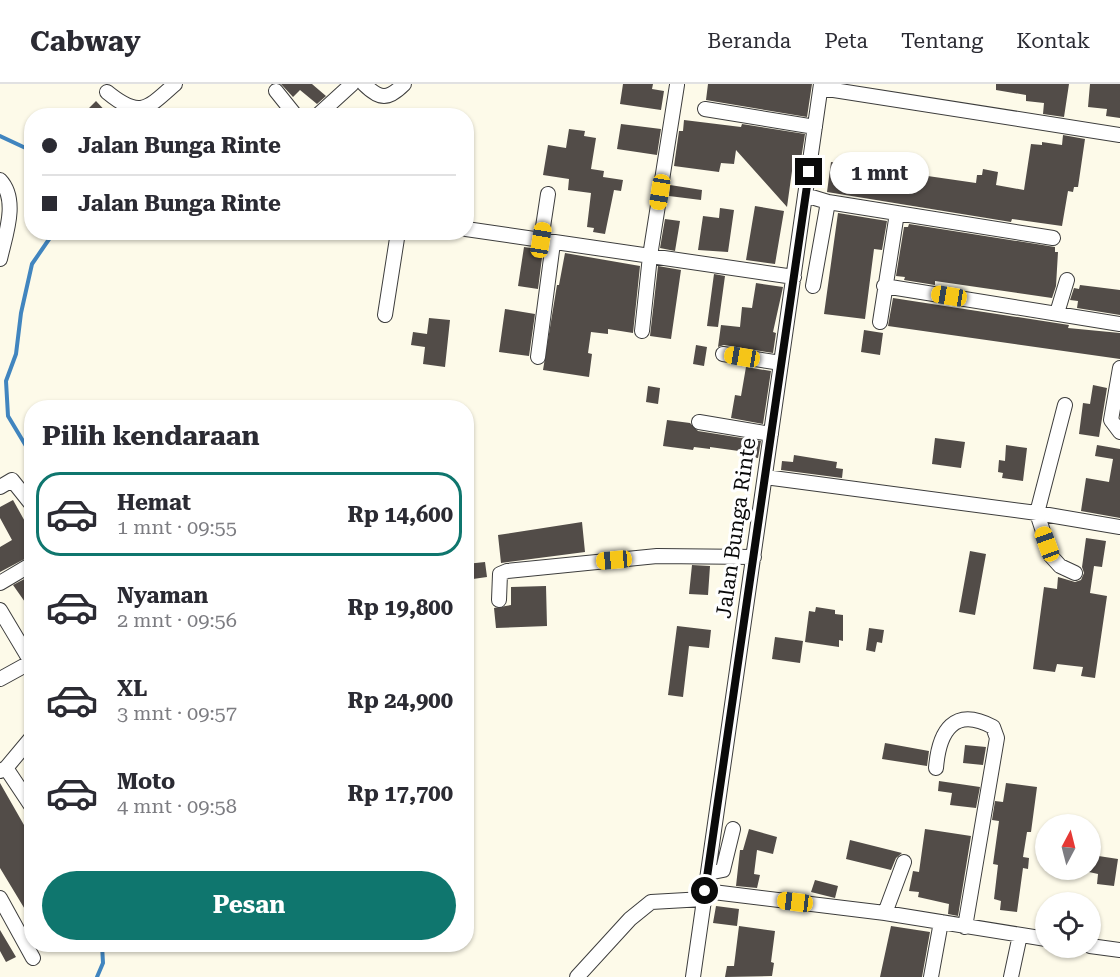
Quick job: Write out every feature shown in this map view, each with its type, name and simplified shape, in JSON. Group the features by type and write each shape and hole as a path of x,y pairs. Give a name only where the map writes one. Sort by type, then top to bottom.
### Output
{"street":[{"path":"144,108 175,84"},
{"path":"326,108 352,84"},
{"path":"363,84 382,98 389,96 404,84"},
{"path":"642,331 650,256 677,85"},
{"path":"821,86 1120,135"},
{"name":"Jalan Bunga Rinte","path":"693,977 821,86"},
{"path":"276,91 290,108"},
{"path":"107,92 131,108"},
{"path":"705,109 815,127"},
{"path":"0,259 10,215 2,184"},
{"path":"538,357 547,241 548,194"},
{"path":"805,195 828,202 1053,238"},
{"path":"813,286 828,202"},
{"path":"880,322 897,213"},
{"path":"474,230 794,277"},
{"path":"384,315 397,240"},
{"path":"1057,313 1067,280"},
{"path":"884,286 1120,324"},
{"path":"723,354 781,363"},
{"path":"1120,368 1111,420 1120,432"},
{"path":"1065,405 1037,513 1051,556 1060,566 1075,573"},
{"path":"699,422 771,434"},
{"path":"765,477 1037,513 1120,527"},
{"path":"0,487 12,480 24,495"},
{"path":"499,600 500,574 507,571 657,556 754,556"},
{"path":"0,583 24,569"},
{"path":"0,610 24,650"},
{"path":"0,679 24,666"},
{"path":"936,768 937,750 953,722 969,719 993,727 997,738 965,927"},
{"path":"24,746 3,769 24,797"},
{"path":"708,873 723,870 733,829"},
{"path":"885,913 904,862"},
{"path":"577,977 630,919 651,902 705,895 885,913 1035,937"},
{"path":"0,898 24,942"},
{"path":"931,977 941,922"},
{"path":"1011,977 1020,935"},
{"path":"1101,947 1120,950"},
{"path":"30,952 33,958"}],"building":[{"path":"281,84 312,84 326,96 317,104 300,90 293,97"},
{"path":"623,84 653,84 652,89 664,91 661,110 620,104"},
{"path":"708,84 812,84 807,117 706,100"},
{"path":"996,84 1069,84 1064,117 1043,114 1044,103 1026,101 1026,95 996,90"},
{"path":"1090,84 1120,84 1120,118 1106,116 1107,109 1088,107"},
{"path":"96,101 103,108 89,108"},
{"path":"684,120 741,127 742,124 805,134 799,172 792,171 787,207 736,150 734,164 721,163 719,172 674,166 679,131 683,131"},
{"path":"621,124 661,129 657,155 617,149"},
{"path":"569,129 585,131 584,136 596,138 591,169 604,171 603,177 623,180 621,191 614,190 605,234 593,232 594,228 587,227 591,193 568,190 569,179 543,175 548,145 566,148"},
{"path":"1063,135 1085,139 1078,187 1074,187 1073,192 1068,191 1062,226 1012,219 1011,222 827,192 831,162 976,183 977,175 982,175 983,169 998,172 996,185 1024,190 1031,144 1042,145 1042,142 1062,145"},
{"path":"670,185 702,190 701,200 669,196"},
{"path":"755,206 784,211 775,264 746,260"},
{"path":"720,208 734,210 728,252 698,250 703,216 719,218"},
{"path":"838,213 887,221 882,250 874,249 865,319 824,314"},
{"path":"665,219 680,221 675,251 660,248"},
{"path":"909,224 1055,247 1055,252 1058,252 1056,286 1052,298 935,281 935,285 904,280 905,277 896,276 904,227 908,227"},
{"path":"524,247 543,250 538,289 518,286"},
{"path":"565,253 640,266 633,333 608,329 608,334 591,332 588,353 592,354 589,377 543,370 557,285 559,285"},
{"path":"658,266 681,270 671,339 650,336"},
{"path":"714,274 725,276 718,327 707,326"},
{"path":"756,283 783,287 773,332 776,333 773,353 724,345 718,347 721,325 740,327 742,307 752,308"},
{"path":"1080,285 1120,290 1120,315 1077,308 1078,301 1070,300 1074,288 1079,289"},
{"path":"893,298 1069,325 1068,328 1120,333 1120,359 888,326"},
{"path":"505,309 535,314 529,356 499,352"},
{"path":"429,318 450,320 445,367 423,364 425,347 411,345 413,332 427,334"},
{"path":"864,330 883,333 880,355 861,352"},
{"path":"696,345 707,347 704,366 693,364"},
{"path":"746,367 771,371 763,424 731,418 735,395 741,396"},
{"path":"1093,385 1107,388 1099,437 1079,434 1083,403 1090,404"},
{"path":"648,386 660,388 658,404 646,402"},
{"path":"667,420 690,423 698,431 761,441 758,458 746,456 746,452 710,447 710,449 694,447 693,450 663,446"},
{"path":"935,438 965,442 961,468 932,464"},
{"path":"1006,445 1027,448 1023,481 1002,478 1003,473 998,472 999,460 1005,461"},
{"path":"1097,445 1120,449 1120,518 1081,511 1086,478 1109,482 1113,459 1095,456"},
{"path":"794,455 837,462 836,468 843,469 842,478 781,470 782,461 793,462"},
{"path":"13,500 24,520 24,559 0,572 0,547 12,540 0,518 0,507"},
{"path":"582,522 585,552 501,563 498,535"},
{"path":"1086,538 1106,541 1102,567 1094,566 1090,593 1107,596 1095,678 1081,676 1083,667 1057,664 1055,672 1033,669 1044,587 1057,589 1058,577 1075,582 1081,580 1084,573 1082,567"},
{"path":"970,551 986,554 975,615 959,612"},
{"path":"485,562 487,577 474,579 474,563"},
{"path":"692,565 710,566 708,595 689,594"},
{"path":"24,579 24,601 13,585"},
{"path":"546,586 547,626 496,628 494,608 511,605 511,587"},
{"path":"816,607 835,610 835,614 843,615 843,641 839,640 839,647 805,642 809,611 815,612"},
{"path":"677,626 711,630 709,648 689,646 683,697 668,695"},
{"path":"869,628 884,630 882,643 877,642 875,652 866,650"},
{"path":"775,637 803,641 800,663 772,659"},
{"path":"885,743 929,751 927,766 882,759"},
{"path":"965,745 986,747 983,765 963,763"},
{"path":"939,781 980,787 976,808 950,805 952,793 938,791"},
{"path":"0,783 24,825 24,908 0,868"},
{"path":"1006,783 1037,787 1031,832 1027,832 1023,857 1029,858 1028,869 1023,868 1017,912 1000,910 1001,901 994,899 998,865 993,864 999,821 992,820 995,801 1003,802"},
{"path":"749,829 777,837 773,854 757,850 754,874 760,875 757,888 736,886 740,850 743,850"},
{"path":"925,829 971,836 958,916 948,914 949,904 918,897 919,892 909,891 913,871 919,872"},
{"path":"850,840 902,853 896,858 891,870 846,859"},
{"path":"1101,856 1118,859 1114,886 1097,884 1097,880 1101,880"},
{"path":"815,880 838,886 835,898 811,892"},
{"path":"716,906 739,909 737,926 713,923"},
{"path":"739,926 775,931 771,962 774,963 772,976 725,977 727,966 734,966"},
{"path":"891,926 930,932 922,977 880,977"},
{"path":"0,930 16,957 6,962 0,951"}],"waterway":[{"path":"0,136 24,147"},
{"path":"24,443 8,416 6,381 16,354 21,313 32,264 48,240"},
{"path":"97,977 103,963 102,952"}],"route":[{"path":"705,891 809,172"}]}
